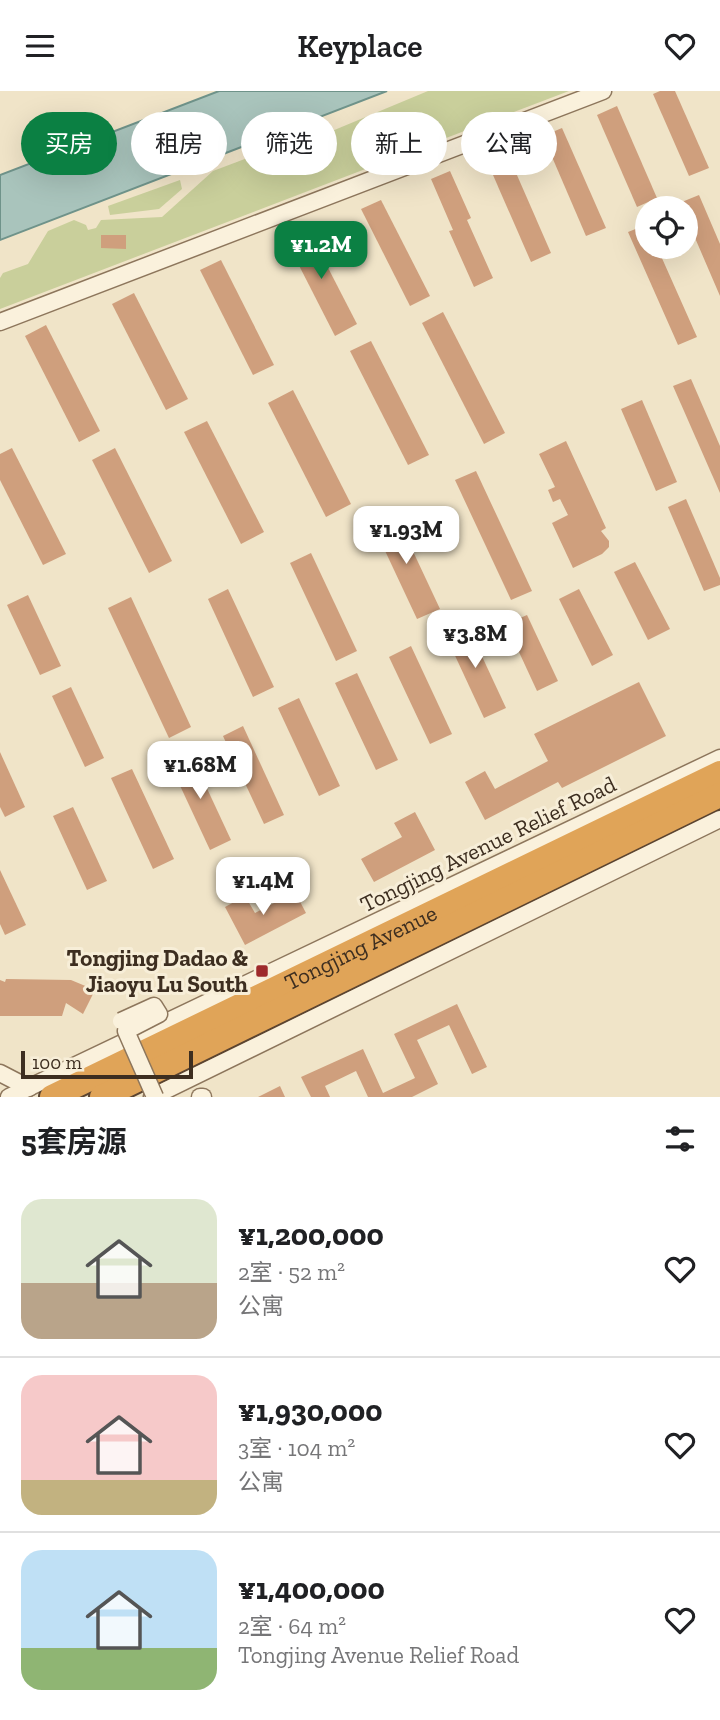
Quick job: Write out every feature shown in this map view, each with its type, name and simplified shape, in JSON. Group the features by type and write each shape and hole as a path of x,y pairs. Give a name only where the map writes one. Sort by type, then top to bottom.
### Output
{"highway":[{"path":"675,806 720,770"},
{"path":"675,806 720,797"},
{"name":"Tongjing Avenue","path":"21,1093 675,806"},
{"name":"Tongjing Avenue","path":"102,1097 675,806"}],"street":[{"path":"0,322 603,91"},
{"name":"Tongjing Avenue Relief Road","path":"21,1093 720,758"},
{"path":"121,1021 154,1006 159,1014 126,1031 153,1097 720,819"},
{"path":"0,1073 21,1093"}],"green space":[{"path":"428,91 569,91 514,112 461,112 461,132 447,138 447,112 378,112"},
{"path":"351,123 351,175 0,309 0,278 3,273 28,264 48,231 74,220 86,225 88,230 96,228 101,220 162,217 209,175 227,175 227,166 241,160 241,175 337,175 337,129"},
{"path":"180,180 182,189 159,209 110,215 108,206"}],"water":[{"path":"219,91 387,91 332,112 241,112 241,147 227,153 227,112 164,112"},
{"path":"131,125 131,175 169,175 0,240 0,175 21,167 21,175 117,175 117,130"}],"building":[{"path":"675,91 709,168 689,176 653,94"},
{"path":"617,106 656,196 635,196 635,202 597,115"},
{"path":"562,128 606,228 586,236 557,169 557,130"},
{"path":"450,171 471,218 467,220 493,278 474,287 449,231 453,230 431,179 447,175"},
{"path":"493,175 517,175 551,253 531,262"},
{"path":"699,195 720,244 720,296 698,245 697,196"},
{"path":"381,200 430,296 410,306 361,209"},
{"path":"307,227 357,324 335,336 285,238"},
{"path":"635,229 635,248 628,232"},
{"path":"101,235 126,235 126,249 101,248"},
{"path":"640,259 662,259 697,337 678,345"},
{"path":"221,260 274,365 253,375 200,270"},
{"path":"134,293 188,399 166,410 112,304"},
{"path":"443,312 505,433 484,444 422,323"},
{"path":"46,325 100,431 79,442 25,336"},
{"path":"371,341 429,455 408,465 350,351"},
{"path":"691,379 720,446 720,493 673,386"},
{"path":"293,390 351,504 326,517 268,403"},
{"path":"642,400 677,482 656,491 621,409"},
{"path":"207,421 264,532 241,544 184,432"},
{"path":"566,441 606,528 601,531 609,541 609,547 602,554 573,568 552,523 568,515 560,499 553,502 548,490 555,487 539,454"},
{"path":"12,448 66,554 43,565 0,480 0,454"},
{"path":"115,448 172,561 149,573 92,460"},
{"path":"476,471 532,591 511,600 455,480"},
{"path":"686,499 720,578 720,585 704,591 668,507"},
{"path":"395,513 440,609 417,619 372,523"},
{"path":"311,553 357,651 336,661 290,563"},
{"path":"635,562 670,629 648,640 614,572"},
{"path":"228,589 274,687 253,697 208,599"},
{"path":"579,589 613,655 592,666 559,599"},
{"path":"28,595 61,666 40,675 7,605"},
{"path":"131,597 191,727 169,738 108,608"},
{"path":"527,615 558,681 537,691 506,624"},
{"path":"466,622 506,708 484,718 444,632"},
{"path":"411,646 452,734 430,744 389,657"},
{"path":"357,673 398,760 376,770 335,683"},
{"path":"639,682 666,736 562,788 558,782 485,820 465,782 485,771 495,789 548,761 534,734"},
{"path":"71,687 104,758 85,767 52,696"},
{"path":"299,698 340,786 319,796 278,708"},
{"path":"243,726 284,815 264,824 223,736"},
{"path":"0,752 25,807 5,817 0,807"},
{"path":"190,752 231,840 210,850 169,762"},
{"path":"132,769 174,859 153,869 111,778"},
{"path":"73,807 107,881 87,890 53,816"},
{"path":"415,812 435,850 374,882 361,859 402,837 394,823"},
{"path":"0,870 26,925 5,935 0,924"},
{"path":"295,892 306,913 245,945 225,907 245,896 255,913"},
{"path":"6,979 71,980 95,990 83,1014 66,1003 62,1016 0,1016 0,980 5,982"},
{"path":"457,1004 487,1067 472,1074 449,1025 417,1040 438,1084 412,1097 368,1097 356,1071 325,1086 330,1097 311,1097 301,1077 363,1049 383,1093 415,1078 394,1034"},
{"path":"280,1086 285,1097 258,1097"}],"place":[{"name":"Tongjing Dadao & Jiaoyu Lu South","path":"262,971"}]}
